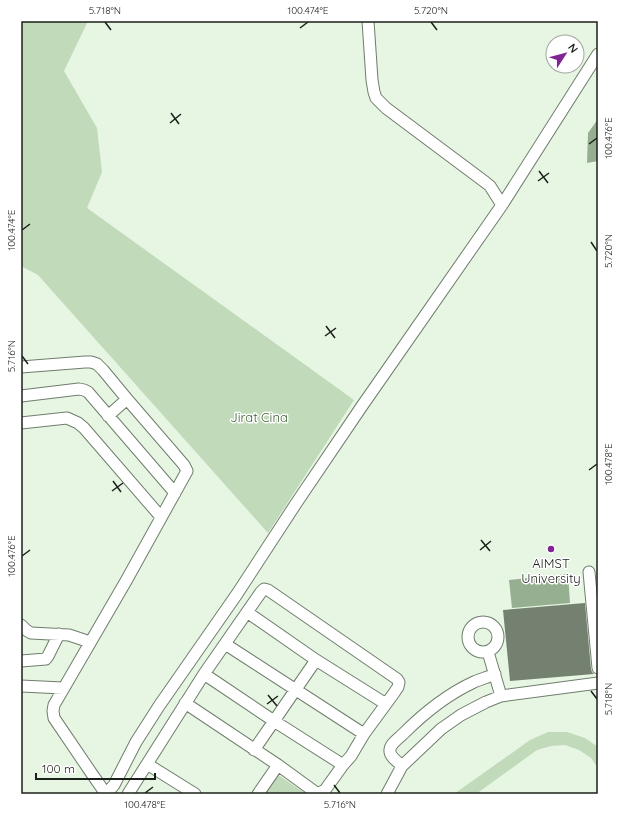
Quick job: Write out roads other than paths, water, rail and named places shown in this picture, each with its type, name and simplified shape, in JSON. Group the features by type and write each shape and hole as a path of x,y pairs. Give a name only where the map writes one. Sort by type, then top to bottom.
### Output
{"street":[{"path":"368,21 372,80 376,98 386,108 490,186 502,205"},
{"path":"21,367 91,362 97,364 104,370 187,471 54,705 54,718 106,794 114,785 136,742 159,706 237,594 362,406 502,205 598,54"},
{"path":"21,396 80,389 88,392 175,493"},
{"path":"108,416 127,399"},
{"path":"21,423 67,418 78,423 161,517"},
{"path":"589,572 598,668"},
{"path":"114,785 128,794 185,703 204,674 264,589 268,590 397,679 399,682 398,686 364,734 354,751 325,790 320,793 316,792 185,703"},
{"path":"248,612 316,660 386,704"},
{"path":"21,625 31,633 74,636 90,642"},
{"path":"21,661 46,659 60,634"},
{"path":"225,644 364,734"},
{"path":"488,652 501,696"},
{"path":"254,750 316,660"},
{"path":"204,674 343,765"},
{"path":"402,766 389,751 390,747 396,740 435,705 464,687 495,674"},
{"path":"387,794 402,766 442,729 461,715 501,696 598,683"},
{"path":"21,686 63,688"},
{"path":"147,764 196,794"},
{"path":"258,794 278,766"}],"place":[{"name":"AIMST University","path":"551,549"}],"park label":[{"name":"Jirat Cina","path":"259,417"}]}
